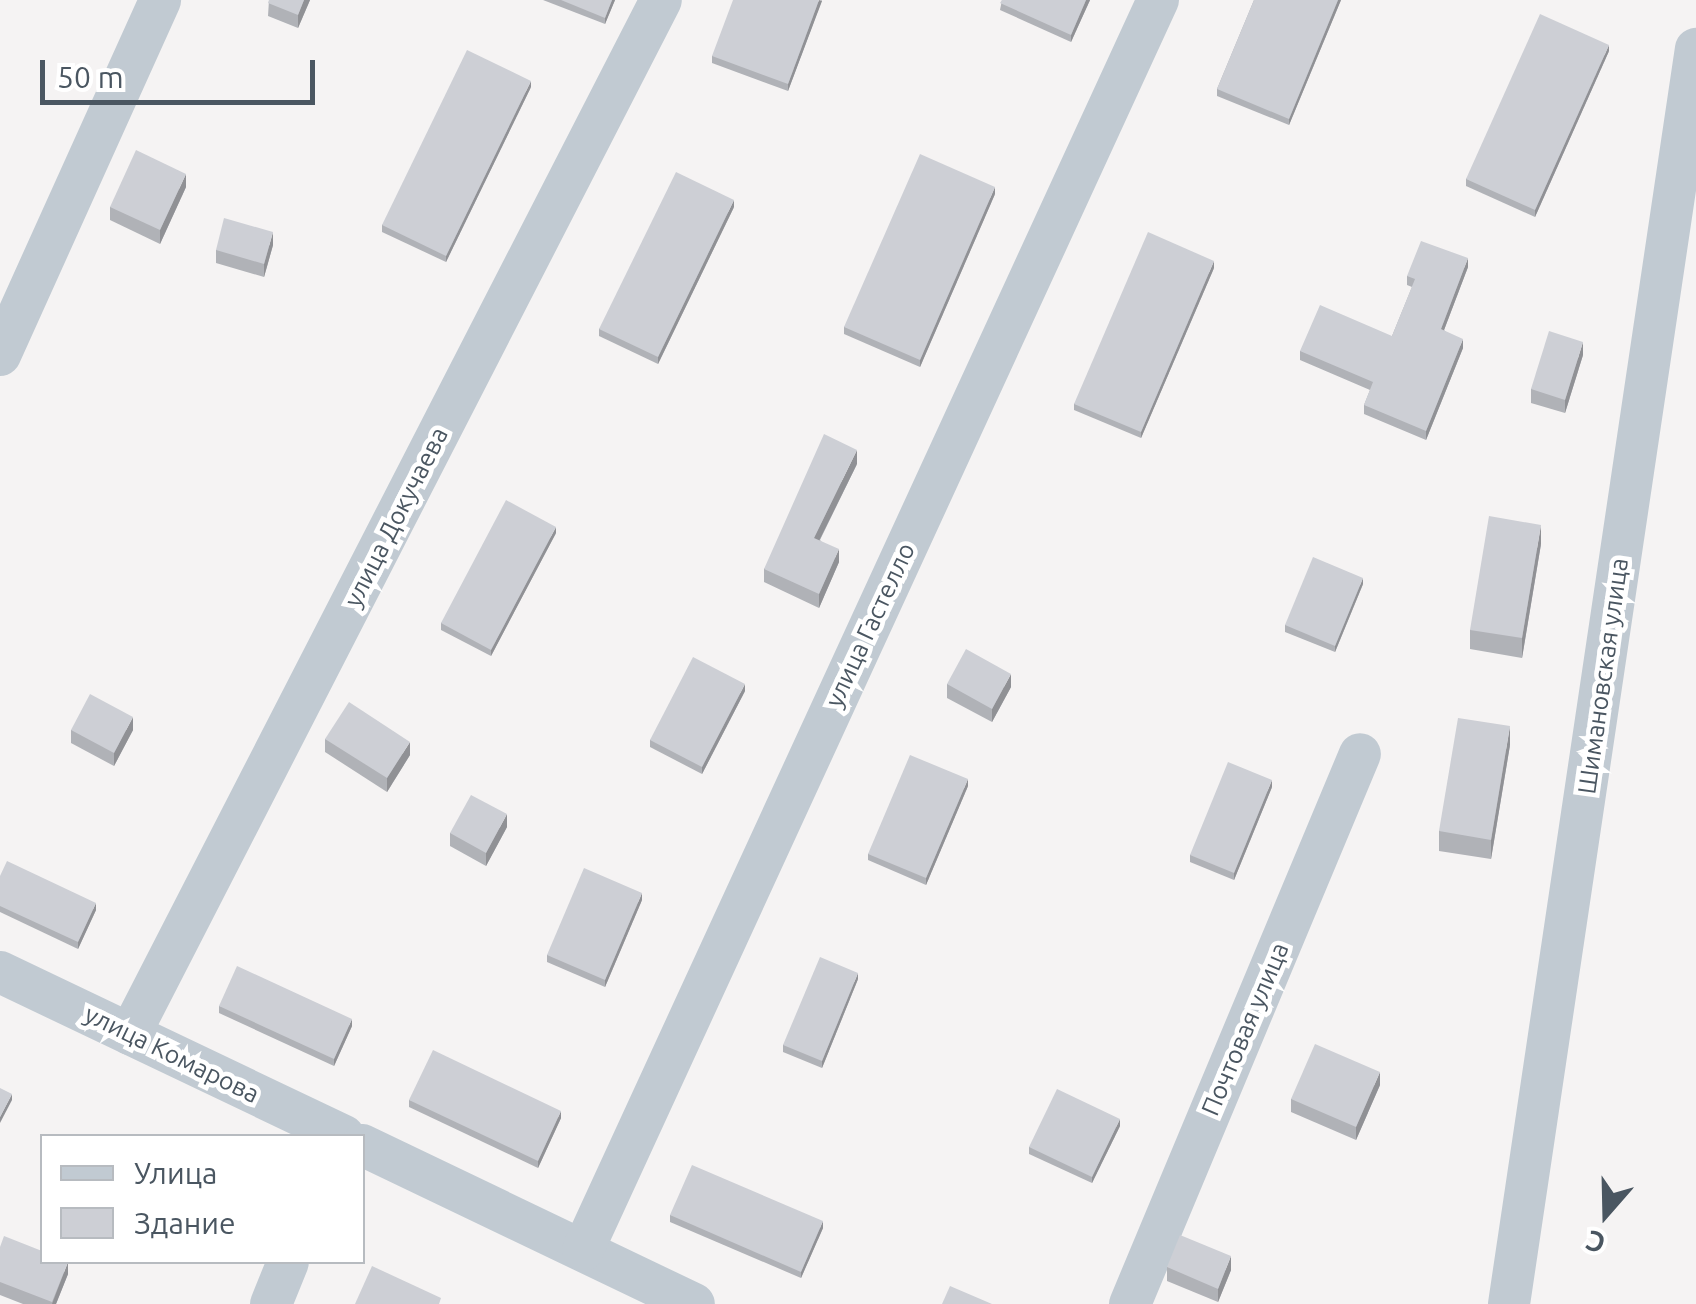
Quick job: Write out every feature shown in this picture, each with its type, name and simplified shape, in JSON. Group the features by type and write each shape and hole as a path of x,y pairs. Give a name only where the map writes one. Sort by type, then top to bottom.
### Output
{"street":[{"path":"0,355 160,0"},
{"name":"улица Докучаева","path":"130,1034 661,0"},
{"name":"улица Гастелло","path":"583,1250 1158,0"},
{"name":"Шимановская улица","path":"1509,1304 1696,49"},
{"name":"Почтовая улица","path":"1130,1304 1360,754"},
{"name":"улица Комарова","path":"0,972 337,1134"},
{"name":"улица Комарова","path":"365,1147 694,1304"},
{"path":"271,1304 287,1264"}],"building":[{"path":"304,0 298,15 268,3"},
{"path":"561,0 612,0 605,18"},
{"path":"733,0 819,0 788,84 712,56"},
{"path":"1086,0 1071,35 1000,3"},
{"path":"1254,0 1338,0 1289,119 1217,89"},
{"path":"1540,14 1609,45 1535,210 1466,179"},
{"path":"467,50 531,81 446,256 382,225"},
{"path":"136,150 186,174 160,230 110,207"},
{"path":"920,154 995,187 920,360 844,327"},
{"path":"676,172 734,200 658,357 599,329"},
{"path":"224,218 273,232 264,264 216,250"},
{"path":"1148,232 1214,261 1141,432 1074,404"},
{"path":"1421,241 1468,258 1441,329 1463,339 1426,431 1364,405 1373,382 1300,351 1320,305 1392,336 1415,279 1407,276"},
{"path":"1549,331 1583,342 1565,400 1531,389"},
{"path":"824,434 857,450 814,538 839,549 819,594 764,569"},
{"path":"506,500 556,527 491,650 441,623"},
{"path":"1489,516 1541,525 1522,638 1470,630"},
{"path":"1313,557 1363,578 1335,646 1285,625"},
{"path":"966,649 1011,674 992,709 947,684"},
{"path":"693,657 745,684 702,767 650,740"},
{"path":"90,694 133,717 114,753 71,730"},
{"path":"349,702 410,742 387,778 325,739"},
{"path":"1458,718 1510,726 1491,840 1439,831"},
{"path":"910,755 968,779 926,878 868,854"},
{"path":"1228,762 1272,780 1234,873 1190,855"},
{"path":"471,795 507,814 486,853 450,833"},
{"path":"7,861 96,903 78,942 0,906 0,876"},
{"path":"584,868 642,893 605,980 547,955"},
{"path":"820,957 858,973 822,1061 783,1045"},
{"path":"237,966 352,1019 334,1059 219,1006"},
{"path":"1315,1044 1380,1072 1356,1127 1291,1099"},
{"path":"433,1050 561,1111 538,1161 409,1100"},
{"path":"0,1088 12,1094 0,1117"},
{"path":"1057,1089 1120,1119 1092,1177 1029,1147"},
{"path":"692,1165 823,1221 801,1272 670,1215"},
{"path":"1180,1235 1231,1256 1218,1289 1167,1267"},
{"path":"4,1236 40,1250 40,1264 67,1264 52,1302 0,1282 0,1247"},
{"path":"372,1266 441,1298 439,1304 355,1304"},
{"path":"950,1286 992,1304 942,1304"}]}
